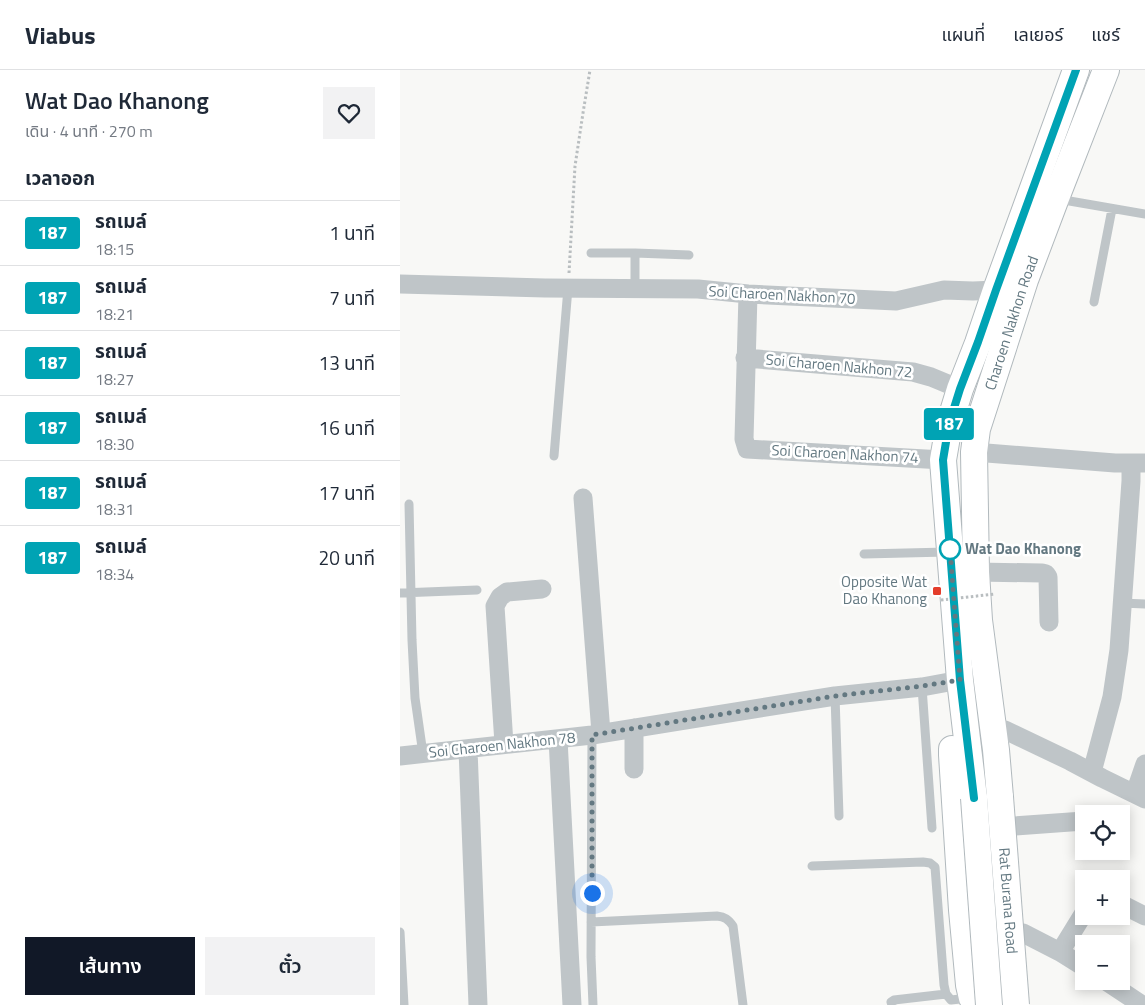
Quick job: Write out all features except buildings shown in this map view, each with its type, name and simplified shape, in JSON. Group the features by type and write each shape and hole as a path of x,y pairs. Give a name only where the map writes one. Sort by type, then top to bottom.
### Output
{"main road":[{"name":"Charoen Nakhon Road","path":"974,798 962,707 943,460 949,424 960,389 1076,70"},
{"name":"Charoen Nakhon Road","path":"1000,797 996,750 999,725 979,620 976,572 974,452 977,429 1025,280 1106,70"},
{"path":"962,707 953,733 952,755 962,910 970,985 980,1003 1022,1000 1027,992 1014,826 999,725"},
{"name":"Rat Burana Road","path":"1000,797 1016,1005"},
{"name":"Rat Burana Road","path":"974,798 980,1003"}],"street":[{"name":"Soi Charoen Nakhon 70","path":"400,284 635,289 689,286 748,294 896,301 944,290 996,290"},
{"path":"745,358 748,294"},
{"name":"Soi Charoen Nakhon 72","path":"745,358 913,372 960,389"},
{"name":"Soi Charoen Nakhon 74","path":"745,358 744,439 747,449 943,460"},
{"path":"974,452 1115,463 1138,463 1132,481 1119,650 1112,697 1092,772"},
{"path":"583,498 596,734"},
{"path":"976,572 1046,574 1048,577 1049,622"},
{"path":"504,744 495,606 500,597 508,592 542,589"},
{"name":"Soi Charoen Nakhon 78","path":"400,756 596,734 835,696 960,680"},
{"path":"999,725 1140,796 1145,764"},
{"path":"634,728 634,769"},
{"path":"558,739 572,1005"},
{"path":"468,749 478,1005"},
{"path":"1014,826 1075,822"},
{"path":"1130,908 1145,916"},
{"path":"1060,952 1077,925"},
{"path":"1023,934 1060,952 1075,962"},
{"path":"1120,990 1142,1005"}],"lane":[{"path":"1056,198 1145,214"},
{"path":"1094,302 1112,209"},
{"path":"591,252 689,255"},
{"path":"635,253 635,289"},
{"path":"554,456 568,288"},
{"path":"409,504 415,698 424,754"},
{"path":"864,554 950,552"},
{"path":"400,593 477,590"},
{"path":"1122,603 1145,604"},
{"path":"922,686 932,828"},
{"path":"835,696 839,816"},
{"path":"593,1005 591,922 596,734"},
{"path":"812,866 924,862 930,863 935,867 946,994 951,1000 980,1003"},
{"path":"591,922 725,917 732,926 743,1005"},
{"path":"400,932 404,1005"},
{"path":"892,1005 891,1002 894,1000 946,994"}],"path":[{"path":"568,288 575,166 590,70"},
{"path":"941,600 995,594"}],"bus line":[{"name":"187","path":"974,798 962,707 943,460 949,424 960,389 1076,70"}],"place":[{"name":"Wat Dao Khanong","path":"950,549"},
{"name":"Opposite Wat Dao Khanong","path":"937,591"}],"route":[{"path":"592,893 592,735 754,708 960,680 950,549"}]}
